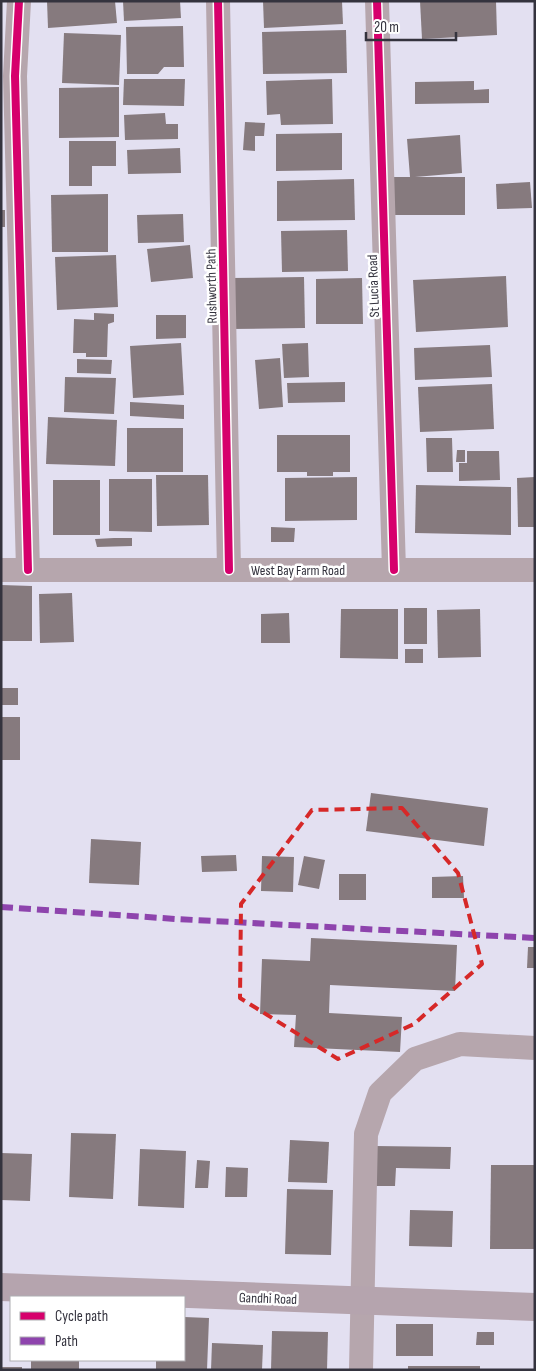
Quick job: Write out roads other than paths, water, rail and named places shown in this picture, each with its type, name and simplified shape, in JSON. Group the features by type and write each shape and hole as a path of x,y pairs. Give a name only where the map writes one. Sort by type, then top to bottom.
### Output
{"street":[{"path":"19,1 8,76 28,570"},
{"name":"Rushworth Path","path":"218,1 229,570"},
{"name":"St Lucia Road","path":"377,1 394,570"},
{"name":"West Bay Farm Road","path":"1,570 535,570"},
{"path":"361,1370 366,1134 380,1093 415,1059 460,1044 535,1048"},
{"name":"Gandhi Road","path":"1,1287 361,1302 535,1307"}]}
